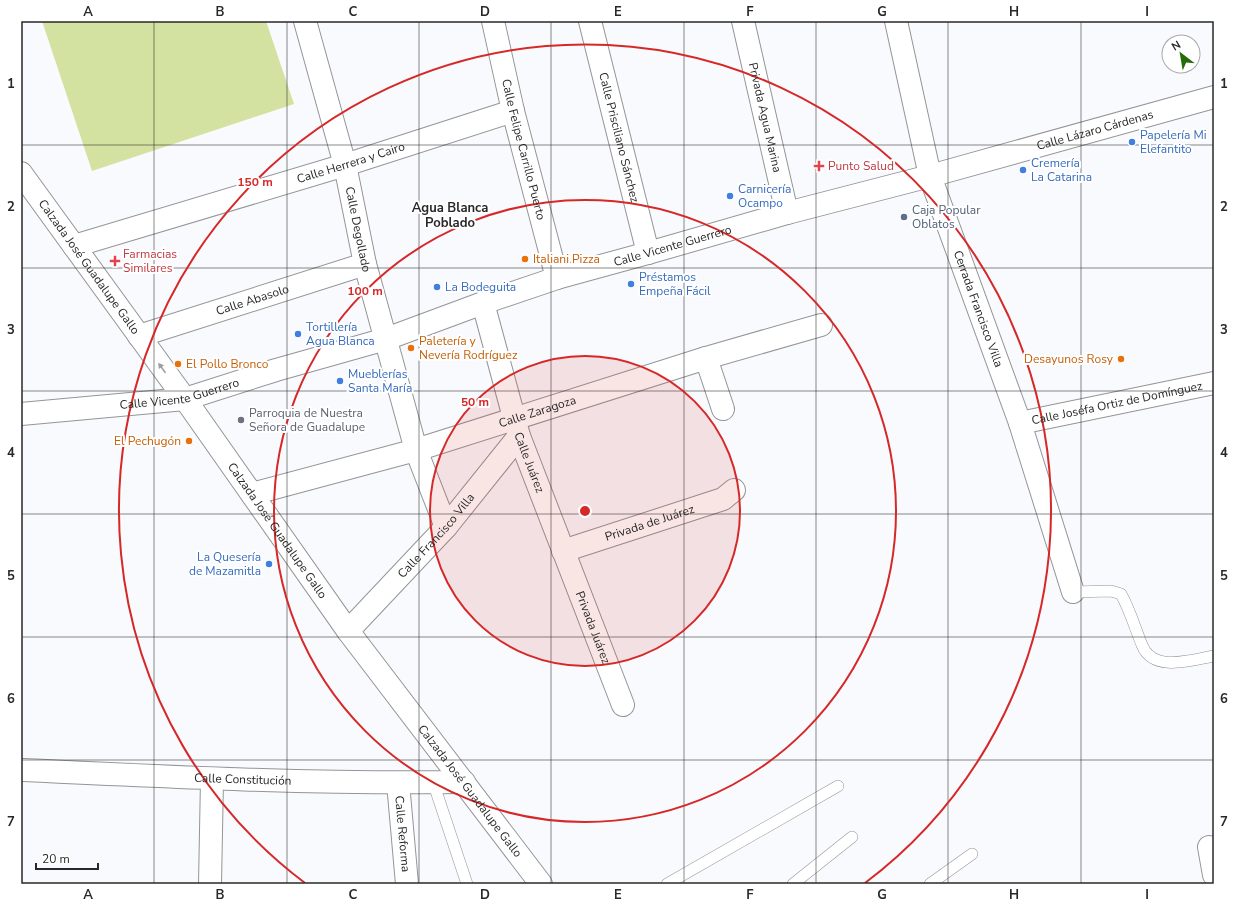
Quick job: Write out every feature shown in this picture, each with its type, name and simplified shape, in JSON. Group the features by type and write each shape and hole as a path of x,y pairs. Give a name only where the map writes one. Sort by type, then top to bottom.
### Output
{"street":[{"name":"Calle Degollado","path":"305,21 345,165 366,264 416,450 446,527"},
{"name":"Calle Felipe Carrillo Puerto","path":"493,21 513,111 557,278"},
{"name":"Calle Prisciliano Sánchez","path":"590,21 648,254"},
{"name":"Privada Agua Marina","path":"743,21 787,213"},
{"name":"Cerrada Francisco Villa","path":"896,21 930,176 1020,423 1074,592"},
{"name":"Calle Lázaro Cárdenas","path":"930,176 1214,97"},
{"name":"Calle Herrera y Cairo","path":"74,246 345,165 513,111"},
{"name":"Calzada José Guadalupe Gallo","path":"21,173 185,399 348,631 541,884"},
{"name":"Calle Vicente Guerrero","path":"21,414 185,399 276,370 386,339 483,303 557,278 648,254 787,213 930,176"},
{"name":"Calle Abasolo","path":"139,336 366,264"},
{"name":"Calle Juárez","path":"483,303 516,428 563,550"},
{"name":"Calle Zaragoza","path":"252,494 416,450 516,428 706,358 821,325"},
{"path":"706,358 722,409"},
{"name":"Calle Joséfa Ortiz de Domínguez","path":"1020,423 1214,383"},
{"name":"Calle Francisco Villa","path":"348,631 446,527 516,428"},
{"name":"Privada de Juárez","path":"563,550 723,498 734,490"},
{"name":"Privada Juárez","path":"563,550 623,705"},
{"name":"Calle Constitución","path":"21,770 212,779 398,783 464,782"},
{"path":"210,884 212,779"},
{"name":"Calle Reforma","path":"398,783 407,884"},
{"path":"1208,847 1214,875"}],"lane":[{"path":"1074,592 1111,591 1121,594 1143,647 1154,660 1174,663 1214,656"},
{"path":"433,782 467,884"},
{"path":"668,884 838,786"},
{"path":"793,884 852,837"},
{"path":"930,884 972,854"}],"green space":[{"path":"42,21 266,21 294,104 92,171"}],"place":[{"name":"Papelería Mi Elefantito","path":"1132,142"},
{"name":"Punto Salud","path":"819,166"},
{"name":"Cremería La Catarina","path":"1023,170"},
{"name":"Carnicería Ocampo","path":"730,196"},
{"name":"Caja Popular Oblatos","path":"904,217"},
{"name":"Italiani Pizza","path":"525,259"},
{"name":"Farmacias Similares","path":"115,261"},
{"name":"Préstamos Empeña Fácil","path":"631,284"},
{"name":"La Bodeguita","path":"437,287"},
{"name":"Tortillería Agua Blanca","path":"298,334"},
{"name":"Paletería y Nevería Rodríguez","path":"411,348"},
{"name":"Desayunos Rosy","path":"1121,359"},
{"name":"El Pollo Bronco","path":"178,364"},
{"name":"Mueblerías Santa María","path":"340,381"},
{"name":"Parroquia de Nuestra Señora de Guadalupe","path":"241,420"},
{"name":"El Pechugón","path":"189,441"},
{"name":"La Quesería de Mazamitla","path":"269,564"}],"district":[{"name":"Agua Blanca Poblado","path":"450,214"}]}
